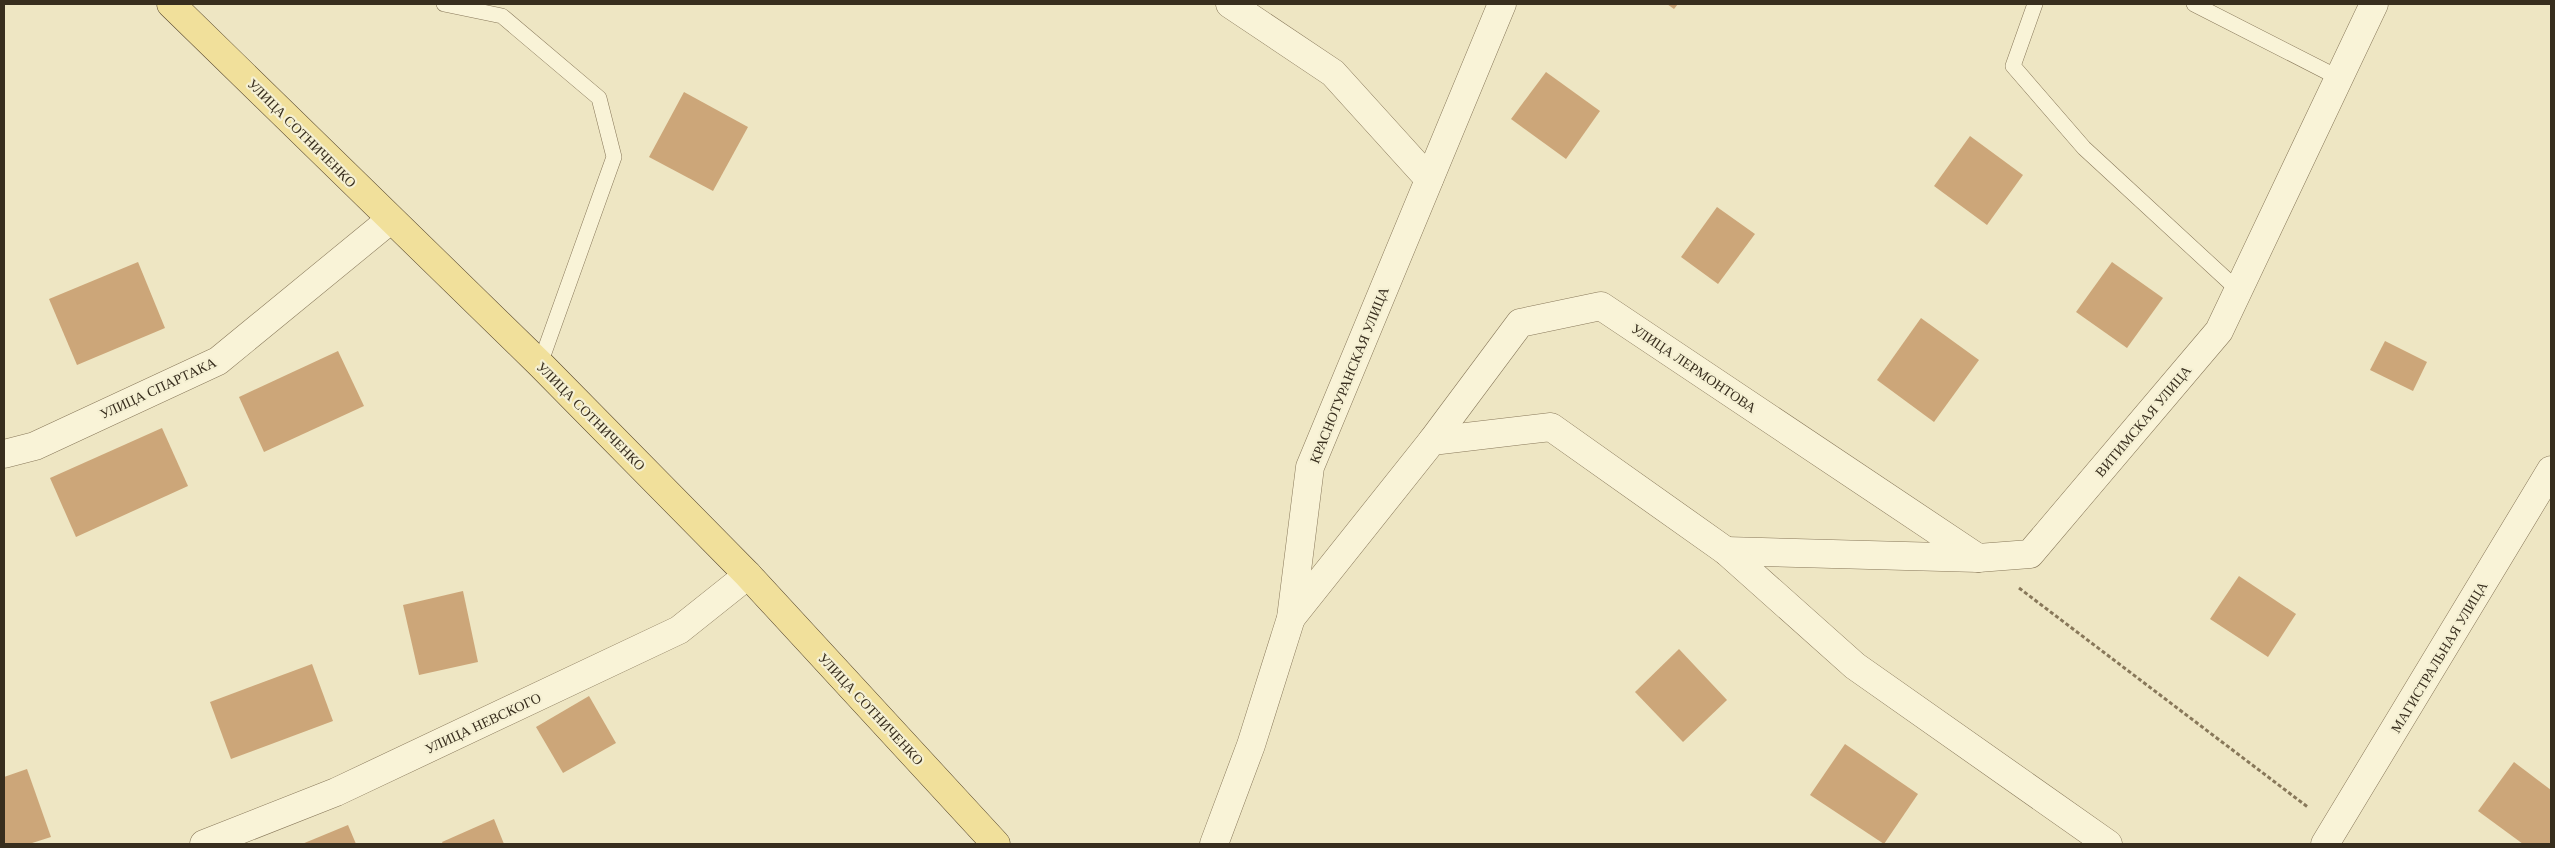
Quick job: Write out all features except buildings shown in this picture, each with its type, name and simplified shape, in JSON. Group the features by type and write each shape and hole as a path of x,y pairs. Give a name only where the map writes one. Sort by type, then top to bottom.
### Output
{"main road":[{"name":"УЛИЦА СОТНИЧЕНКО","path":"172,4 390,220 540,364 748,575 996,844"}],"street":[{"path":"1230,4 1333,73 1429,179"},
{"name":"КРАСНОТУРАНСКАЯ УЛИЦА","path":"1214,844 1251,745 1291,618 1310,467 1502,4"},
{"name":"ВИТИМСКАЯ УЛИЦА","path":"1726,551 1978,558 2030,554 2219,331 2374,4"},
{"name":"УЛИЦА СПАРТАКА","path":"4,454 35,446 218,361 390,220"},
{"name":"УЛИЦА ЛЕРМОНТОВА","path":"1291,618 1432,441 1520,323 1601,306 1978,558"},
{"path":"1432,441 1551,427 1726,551 1855,666 2108,844"},
{"name":"МАГИСТРАЛЬНАЯ УЛИЦА","path":"2331,837 2551,470"},
{"name":"УЛИЦА НЕВСКОГО","path":"204,844 336,792 679,630 748,575"}],"lane":[{"path":"444,4 502,16 598,98 614,157 540,364"},
{"path":"2035,4 2012,66 2084,148 2238,290"},
{"path":"2194,4 2339,78"}],"path":[{"path":"2018,588 2331,837"}]}
